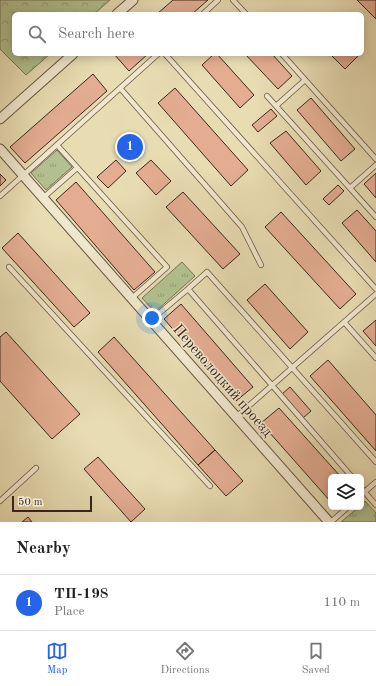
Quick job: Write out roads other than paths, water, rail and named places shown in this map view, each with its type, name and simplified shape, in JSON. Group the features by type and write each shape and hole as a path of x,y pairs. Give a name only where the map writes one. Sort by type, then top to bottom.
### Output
{"street":[{"path":"119,12 133,0"},
{"path":"0,119 71,56"},
{"name":"Переволоцкий проезд","path":"0,149 330,522"}],"lane":[{"path":"205,12 218,0"},
{"path":"233,0 244,12"},
{"path":"0,196 156,56"},
{"path":"167,56 376,289"},
{"path":"284,56 376,159"},
{"path":"276,106 305,80"},
{"path":"120,88 242,227 261,265"},
{"path":"267,96 376,217"},
{"path":"57,145 167,267 132,298"},
{"path":"350,188 376,165"},
{"path":"44,197 77,168"},
{"path":"9,267 210,486"},
{"path":"151,320 207,272 376,462"},
{"path":"188,289 349,474"},
{"path":"236,417 376,294"},
{"path":"344,322 376,358"},
{"path":"0,501 36,468"},
{"path":"364,493 376,482"},
{"path":"364,495 376,505"},
{"path":"330,522 344,510"}],"place":[{"name":"ТП-198","path":"130,147"}]}
